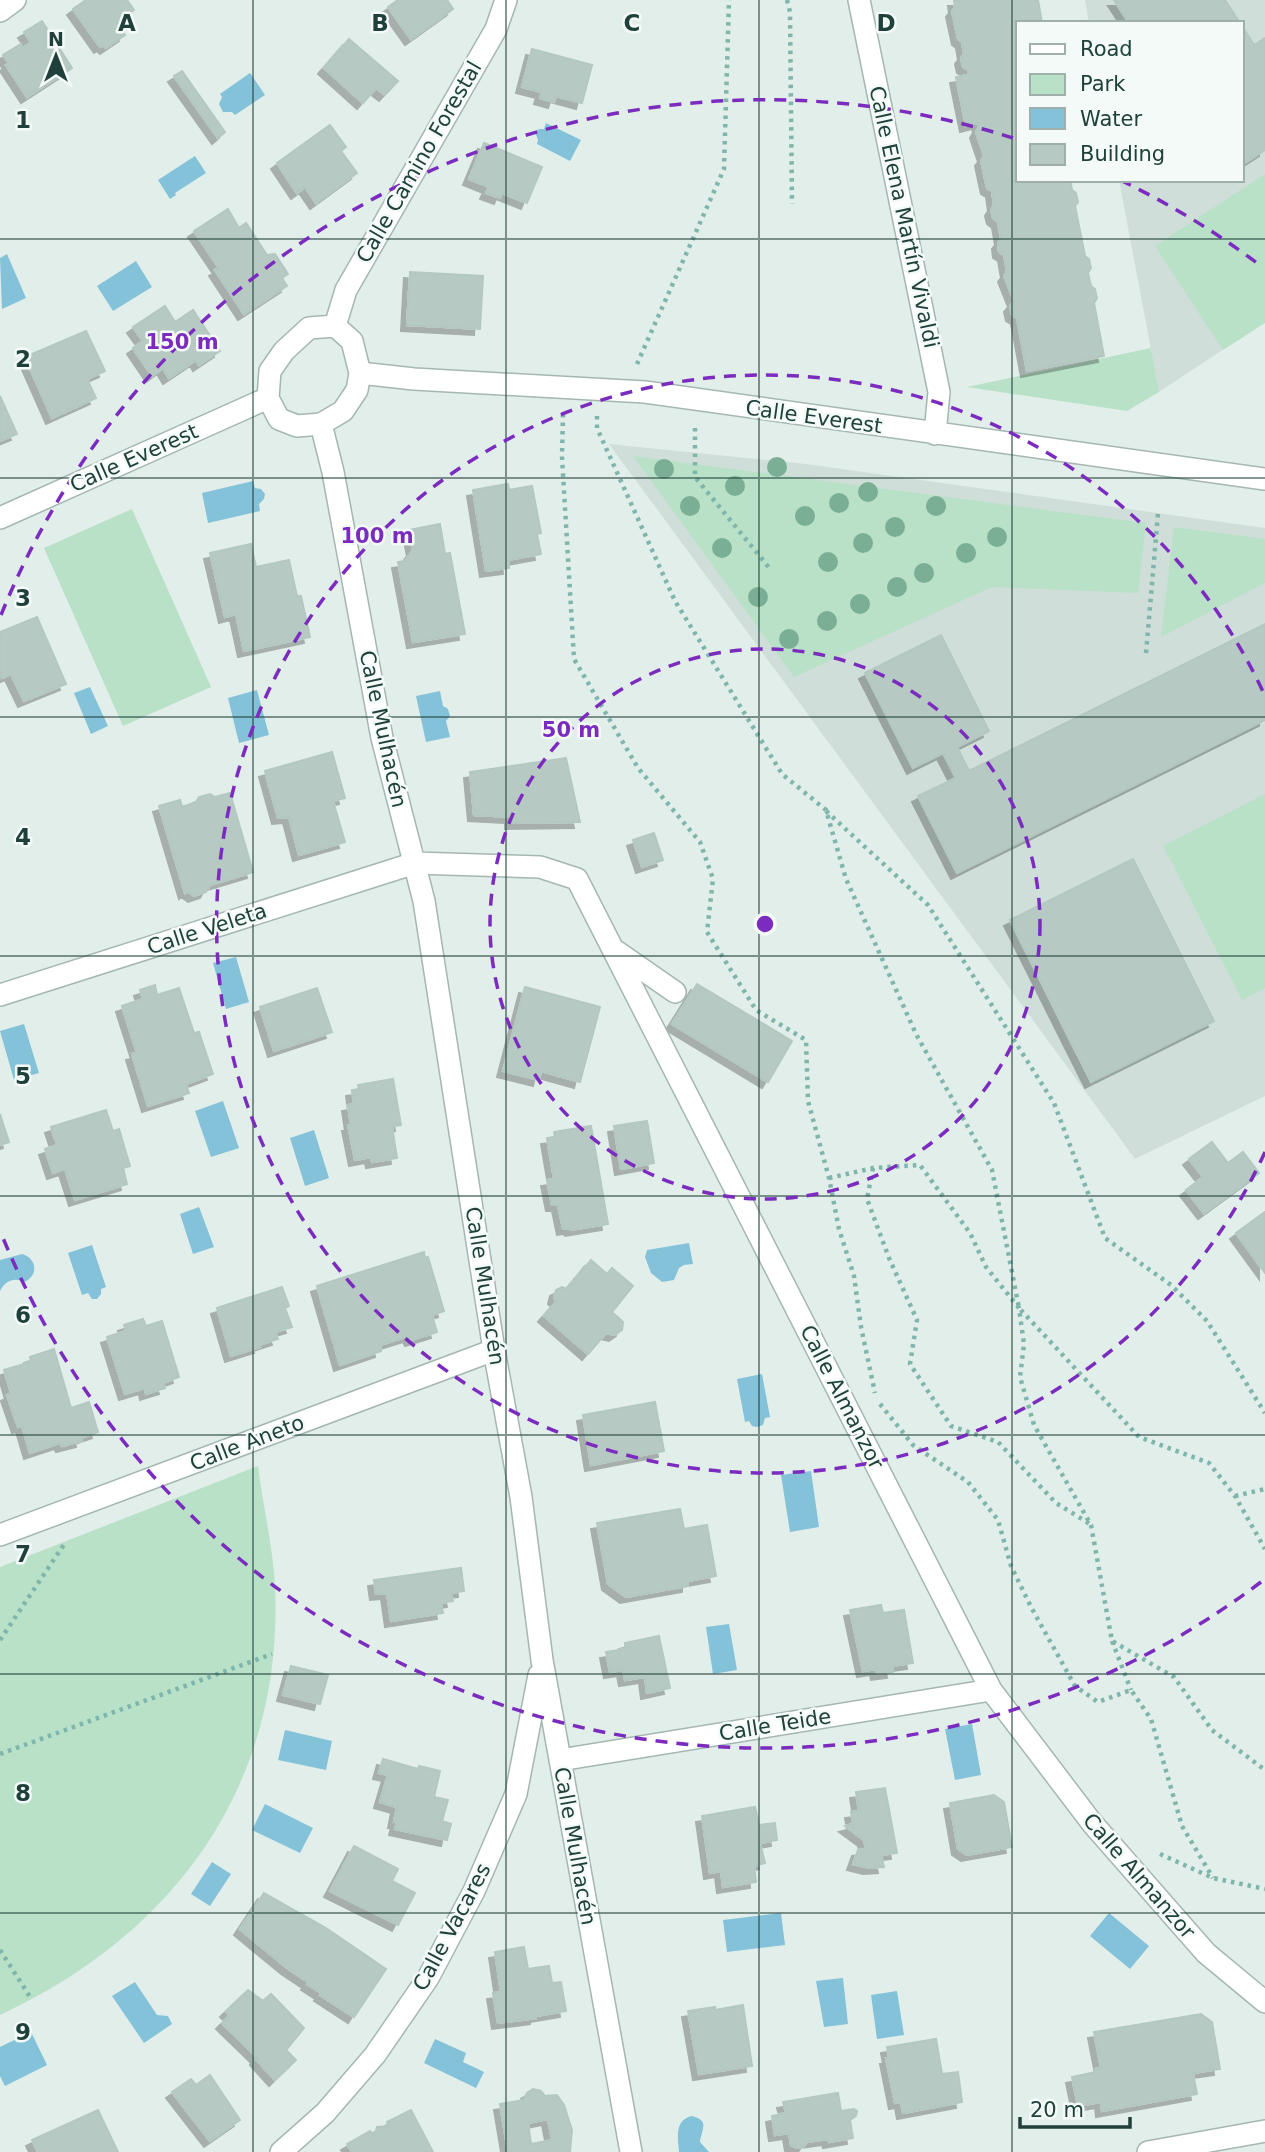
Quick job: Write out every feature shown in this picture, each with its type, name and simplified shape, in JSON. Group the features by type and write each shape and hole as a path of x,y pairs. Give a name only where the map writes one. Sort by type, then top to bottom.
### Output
{"street":[{"path":"0,10 15,0"},
{"name":"Calle Camino Forestal","path":"335,326 346,290 496,29 506,0"},
{"name":"Calle Elena Martín Vivaldi","path":"859,0 939,392 934,434"},
{"path":"335,326 352,341 360,373 358,390 343,411 321,424 297,426 279,419 268,398 270,371 284,351 309,328 335,326"},
{"name":"Calle Everest","path":"360,373 414,379 626,391 1265,479"},
{"name":"Calle Everest","path":"0,518 268,398"},
{"name":"Calle Mulhacén","path":"321,424 333,472 382,738 424,901 494,1350 521,1497 541,1660 631,2152"},
{"name":"Calle Almanzor","path":"415,863 540,867 577,879 991,1690 1092,1823 1206,1954 1265,2002"},
{"name":"Calle Veleta","path":"0,995 415,863"},
{"path":"614,949 675,992"},
{"name":"Calle Aneto","path":"0,1535 494,1350"},
{"name":"Calle Vacares","path":"281,2152 325,2113 375,2055 440,1956 474,1891 516,1794 541,1660"},
{"name":"Calle Teide","path":"560,1760 991,1690"},
{"path":"1148,2152 1265,2132"}],"path":[{"path":"626,391 724,169 729,0"},
{"path":"787,0 790,12 792,204"},
{"path":"564,387 562,457 574,659 638,768 700,842 713,879 707,932 756,1010 806,1040 808,1101 829,1178 839,1229 854,1276 876,1399 913,1445 968,1482 998,1520 1011,1566 1075,1686 1098,1702 1131,1689"},
{"path":"596,389 597,428 675,601 782,774 826,810 928,905 1054,1103 1105,1238 1171,1285 1207,1321 1265,1413"},
{"path":"695,400 695,477 771,570"},
{"path":"1146,653 1158,514"},
{"path":"826,810 846,879 916,1034 992,1170 1019,1308 1024,1345 1020,1377 1034,1425 1091,1525 1112,1641 1131,1689 1151,1719 1182,1826 1213,1878"},
{"path":"829,1178 873,1168 920,1165 970,1234 986,1267 1019,1308 1139,1437 1209,1463 1235,1496 1265,1549"},
{"path":"873,1168 867,1199 889,1258 917,1320 910,1364 951,1426 998,1442 1056,1503 1091,1525"},
{"path":"1235,1496 1265,1489"},
{"path":"0,1640 88,1503"},
{"path":"1112,1641 1174,1677 1212,1730 1265,1770"},
{"path":"0,1754 272,1654"},
{"path":"1153,1850 1213,1878 1265,1889"},
{"path":"0,1950 32,2000"}],"shaded area":[{"path":"1085,0 1265,0 1265,322 1159,392 1119,182 1244,182 1244,21 1089,21"},
{"path":"609,444 806,464 1265,528 1265,1096 1135,1159"}],"green space":[{"path":"1265,174 1265,323 1223,350 1155,246"},
{"path":"1151,348 1159,392 1127,411 967,387"},
{"path":"633,456 1146,523 1138,593 992,587 794,677"},
{"path":"132,509 211,687 123,726 44,548"},
{"path":"1174,527 1265,539 1265,583 1161,637"},
{"path":"1265,794 1265,988 1242,1000 1163,846"},
{"path":"258,1466 274,1572 273,1659 260,1726 238,1788 206,1844 166,1896 118,1942 62,1981 0,2015 0,1567"}],"water":[{"path":"250,73 265,95 235,115 232,112 223,112 219,104 222,97 220,94"},
{"path":"546,123 581,140 570,161 537,144 535,132 544,129"},
{"path":"195,156 206,173 170,199 158,180"},
{"path":"7,254 26,298 2,309 0,258"},
{"path":"136,261 152,287 113,311 97,286"},
{"path":"253,481 255,488 261,489 265,494 259,504 260,511 208,523 202,493"},
{"path":"90,687 108,726 91,734 74,693"},
{"path":"257,690 269,735 239,743 228,698"},
{"path":"440,691 443,706 448,709 450,716 446,721 450,737 426,742 416,696"},
{"path":"236,957 249,1002 226,1009 213,963"},
{"path":"24,1024 39,1073 14,1080 0,1031"},
{"path":"223,1101 239,1148 211,1157 195,1111"},
{"path":"314,1130 329,1178 305,1186 290,1138"},
{"path":"199,1207 214,1247 193,1254 180,1214"},
{"path":"689,1243 693,1264 679,1268 674,1280 662,1282 651,1273 645,1257 647,1250"},
{"path":"92,1245 106,1287 101,1289 97,1299 92,1299 88,1293 82,1295 68,1253"},
{"path":"22,1254 33,1263 32,1276 24,1282 10,1281 0,1291 0,1260"},
{"path":"762,1374 770,1417 765,1418 763,1425 757,1427 752,1426 749,1421 745,1422 737,1379"},
{"path":"811,1471 819,1527 790,1532 781,1475"},
{"path":"729,1624 737,1670 713,1674 706,1627"},
{"path":"972,1724 981,1775 955,1780 945,1729"},
{"path":"285,1730 332,1741 326,1770 278,1760"},
{"path":"265,1804 313,1828 300,1853 252,1830"},
{"path":"212,1862 231,1874 210,1906 191,1894"},
{"path":"781,1913 785,1945 727,1952 723,1920"},
{"path":"1109,1913 1149,1946 1130,1969 1090,1936"},
{"path":"843,1978 848,2024 824,2027 816,1981"},
{"path":"135,1982 157,2015 168,2016 172,2024 144,2043 112,1996"},
{"path":"897,1991 904,2035 877,2039 871,1995"},
{"path":"31,2032 47,2065 5,2086 0,2076 0,2047"},
{"path":"435,2039 466,2053 463,2062 484,2072 476,2088 424,2063"},
{"path":"691,2116 703,2123 700,2142 709,2152 679,2152 679,2126"}],"building":[{"path":"86,0 127,0 134,10 116,22 125,35 106,48 103,45 100,47 73,9"},
{"path":"398,0 447,0 453,9 411,39 388,7"},
{"path":"954,0 1038,0 1042,21 1016,21 1016,182 1070,182 1072,190 1076,193 1078,202 1075,206 1085,256 1089,259 1091,268 1088,273 1091,286 1095,289 1097,298 1094,303 1104,356 1027,371 1017,318 1012,315 1010,306 1014,301 1004,276 1007,272 1004,255 999,252 998,243 1001,239 998,222 993,218 991,210 994,205 992,191 987,188 981,160 984,156 976,132 979,127 978,123 966,126 956,77 968,75 968,70 963,67 961,58 964,54 962,42 958,39 952,11 955,7"},
{"path":"1114,0 1225,0 1239,21 1128,21"},
{"path":"42,21 72,68 27,97 6,65 9,63 3,55 21,44 23,48 31,42 24,32"},
{"path":"1244,29 1254,45 1265,38 1265,150 1244,164"},
{"path":"349,39 398,81 385,95 376,88 363,103 324,68"},
{"path":"532,49 592,65 582,103 556,96 554,102 540,98 542,92 522,87"},
{"path":"182,71 225,132 218,138 174,76"},
{"path":"330,125 346,147 341,151 357,173 316,203 305,187 297,193 277,163"},
{"path":"484,143 542,167 527,203 502,193 500,198 486,193 489,187 469,179"},
{"path":"228,209 239,228 246,223 267,255 275,254 288,274 282,278 287,286 244,314 215,270 219,268 194,231"},
{"path":"410,272 483,276 480,329 407,325"},
{"path":"165,306 175,322 193,310 220,351 199,365 196,360 169,378 163,368 152,376 133,348 143,341 133,327"},
{"path":"86,331 105,371 87,379 96,398 52,418 25,357"},
{"path":"0,396 17,434 0,441"},
{"path":"508,484 509,490 532,486 541,533 537,534 541,554 508,560 509,568 486,571 473,490"},
{"path":"440,524 445,554 450,553 465,634 413,642 398,562 405,561 413,550 409,530"},
{"path":"251,544 256,567 289,560 297,596 301,596 310,637 244,651 236,614 225,617 210,553"},
{"path":"37,617 66,684 24,701 11,674 2,678 0,674 0,632"},
{"path":"1265,624 1265,720 957,873 918,796 956,778 943,753 913,768 865,673 941,635 989,731 957,747 969,771"},
{"path":"332,752 345,798 333,801 345,842 299,855 289,817 278,818 265,771"},
{"path":"566,758 580,822 511,823 511,817 474,815 470,772"},
{"path":"230,793 253,872 210,885 206,892 194,896 187,891 185,893 159,806 180,800 182,807 196,802 199,797"},
{"path":"654,833 663,860 642,867 633,840"},
{"path":"1133,859 1214,1021 1091,1082 1010,920"},
{"path":"697,984 792,1041 768,1082 672,1024"},
{"path":"155,985 157,995 179,988 194,1033 199,1032 213,1074 186,1084 189,1093 148,1106 132,1054 137,1053 122,1006 143,999 140,990"},
{"path":"525,987 600,1007 580,1082 541,1071 539,1080 503,1071"},
{"path":"317,988 332,1032 274,1051 260,1007"},
{"path":"393,1079 401,1125 392,1126 397,1158 372,1162 371,1157 355,1160 348,1125 351,1125 348,1105 354,1104 352,1090 359,1089 358,1085"},
{"path":"106,1110 113,1131 119,1129 130,1166 123,1168 127,1184 75,1200 65,1169 53,1173 45,1149 57,1145 51,1127"},
{"path":"0,1114 9,1142 0,1145"},
{"path":"647,1121 654,1163 621,1169 614,1126"},
{"path":"591,1126 608,1224 563,1229 558,1205 552,1205 547,1180 554,1179 547,1138 555,1137 554,1132"},
{"path":"1212,1142 1228,1163 1243,1152 1259,1173 1204,1213 1186,1190 1203,1177 1189,1159"},
{"path":"1265,1212 1265,1273 1236,1233"},
{"path":"424,1252 425,1258 428,1257 444,1311 432,1315 437,1332 411,1340 409,1336 380,1345 381,1351 340,1365 317,1286"},
{"path":"591,1260 607,1274 612,1268 633,1286 612,1312 623,1322 622,1330 615,1335 606,1333 588,1354 544,1316 557,1301 554,1298 556,1290 562,1287 567,1289"},
{"path":"282,1287 289,1306 285,1308 292,1327 275,1332 278,1339 231,1356 217,1308"},
{"path":"143,1319 146,1326 162,1321 179,1377 163,1383 165,1388 146,1394 145,1388 125,1394 107,1337 126,1331 124,1325"},
{"path":"54,1349 71,1408 89,1402 98,1432 81,1438 82,1441 62,1446 60,1443 30,1453 22,1426 18,1427 7,1395 11,1393 4,1370 31,1362 30,1357"},
{"path":"655,1402 664,1451 591,1465 583,1415"},
{"path":"680,1509 684,1529 707,1525 716,1576 688,1581 688,1586 626,1597 608,1584 597,1523"},
{"path":"461,1568 464,1591 451,1593 453,1601 441,1603 443,1613 391,1621 387,1593 376,1594 374,1580"},
{"path":"881,1605 883,1613 904,1610 913,1663 892,1666 893,1672 877,1674 876,1669 863,1671 850,1610"},
{"path":"659,1636 670,1688 647,1693 645,1677 625,1680 623,1670 610,1672 606,1652 625,1649 625,1643"},
{"path":"291,1666 328,1675 320,1704 283,1695"},
{"path":"383,1759 418,1769 419,1766 440,1771 434,1797 448,1800 442,1821 451,1824 447,1840 395,1829 397,1807 380,1802 388,1775 379,1773"},
{"path":"885,1788 897,1853 881,1855 884,1867 869,1868 853,1864 858,1850 866,1849 864,1840 845,1826 853,1824 851,1812 859,1811 856,1792"},
{"path":"994,1795 1004,1802 1012,1847 967,1855 958,1849 950,1803"},
{"path":"755,1807 759,1825 775,1823 777,1840 760,1843 765,1863 754,1866 756,1882 723,1887 721,1871 710,1873 702,1816"},
{"path":"354,1846 398,1869 392,1881 415,1893 398,1925 330,1891"},
{"path":"264,1893 326,1928 386,1969 354,2017 320,1995 308,1982 240,1929"},
{"path":"524,1947 528,1969 549,1966 552,1983 561,1982 566,2011 498,2023 493,1993 501,1992 495,1952"},
{"path":"248,1990 263,2001 271,1994 304,2028 286,2050 296,2060 275,2080 257,2057 222,2023 230,2015 226,2011"},
{"path":"743,2005 752,2066 699,2074 688,2011"},
{"path":"1201,2014 1212,2022 1220,2069 1193,2073 1197,2094 1102,2111 1101,2102 1078,2106 1072,2077 1096,2072 1095,2069 1101,2068 1094,2032"},
{"path":"936,2039 942,2074 958,2072 962,2102 903,2113 901,2102 895,2103 886,2058 889,2058 887,2047"},
{"path":"210,2075 240,2120 210,2141 172,2092 191,2079 196,2085"},
{"path":"533,2089 541,2091 545,2096 557,2095 564,2105 572,2130 570,2152 508,2152 500,2104 524,2100 527,2093","holes":["548,2119 552,2140 531,2144 528,2123"]},
{"path":"838,2093 841,2111 857,2111 856,2116 850,2120 853,2138 807,2142 803,2147 797,2148 791,2145 789,2133 775,2135 772,2116 786,2113 783,2102"},
{"path":"98,2110 118,2152 38,2152 32,2140"},
{"path":"411,2110 433,2152 352,2152 347,2144 370,2131 372,2134 377,2127 389,2126 387,2122"}]}
